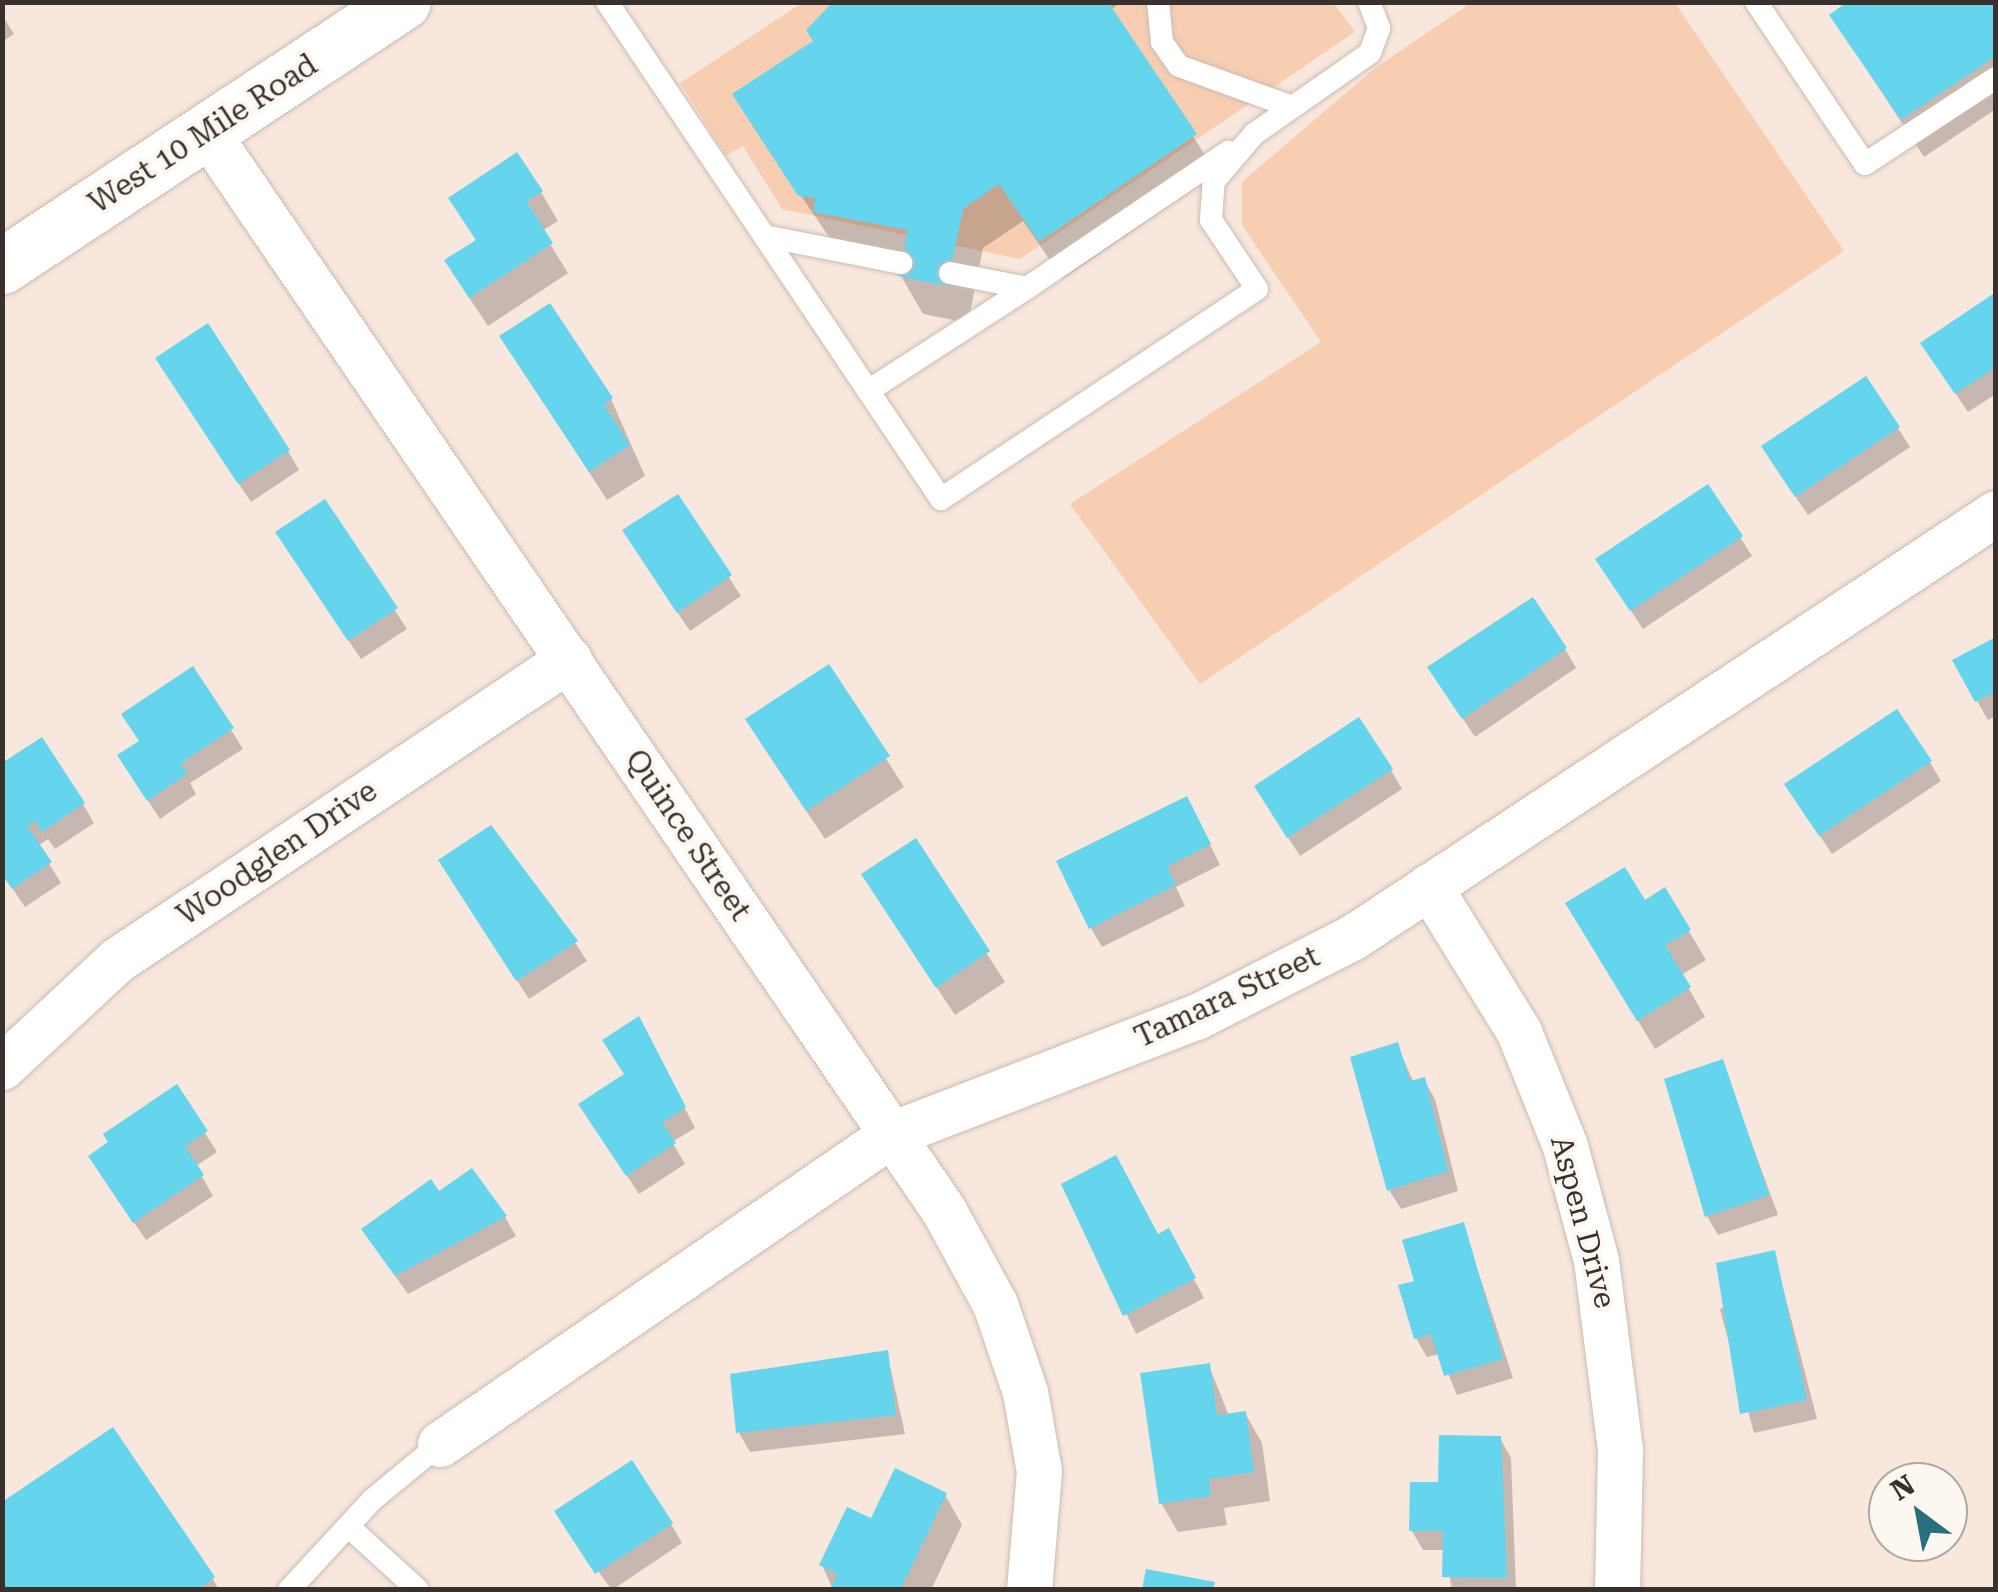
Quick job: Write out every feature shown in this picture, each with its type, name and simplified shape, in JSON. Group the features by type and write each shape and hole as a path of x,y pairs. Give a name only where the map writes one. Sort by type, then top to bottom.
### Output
{"main road":[{"name":"West 10 Mile Road","path":"2,266 403,2"}],"street":[{"name":"Quince Street","path":"206,132 892,1134 995,1304 1026,1392 1039,1471 1030,1590"},
{"name":"Tamara Street","path":"440,1444 892,1134 1196,1018 1429,886 1996,513"},
{"name":"Woodglen Drive","path":"2,1067 116,960 568,660"},
{"name":"Aspen Drive","path":"1429,886 1519,1032 1586,1222 1610,1317 1617,1590"}],"lane":[{"path":"608,2 942,499 1258,290 1209,204 1214,181 1254,134"},
{"path":"1158,2 1162,42 1179,66 1292,107"},
{"path":"1756,2 1865,164 1996,78"},
{"path":"868,391 1028,288 1370,53 1379,28 1371,3"},
{"path":"764,236 901,263"},
{"path":"950,273 1028,288"},
{"path":"289,1590 349,1527 440,1444"},
{"path":"349,1527 418,1590"}],"shaded area":[{"path":"802,3 1334,3 1355,32 1020,259 782,209 743,146 726,155 680,83"},
{"path":"1471,3 1675,3 1844,251 1200,684 1070,504 1321,342 1242,225 1242,182 1375,68"}],"building":[{"path":"833,2 1108,2 1197,134 1039,242 999,184 963,209 947,286 898,276 908,230 813,212 815,198 798,196 732,94 813,41 806,30"},
{"path":"1847,2 1996,2 1996,56 1901,120 1829,15"},
{"path":"517,152 543,191 526,201 553,243 469,298 444,260 476,240 448,198"},
{"path":"1996,292 1996,367 1955,394 1920,343"},
{"path":"550,303 613,398 604,405 630,445 589,472 499,336"},
{"path":"208,323 290,450 238,484 155,358"},
{"path":"1866,376 1900,427 1795,497 1761,446"},
{"path":"1708,484 1743,536 1630,611 1595,559"},
{"path":"678,494 732,575 677,613 622,530"},
{"path":"325,499 398,608 348,641 275,532"},
{"path":"1533,597 1567,648 1462,719 1427,667"},
{"path":"1996,637 1996,691 1975,702 1952,660"},
{"path":"829,664 890,756 806,811 745,719"},
{"path":"193,666 234,728 181,763 187,774 147,801 117,755 139,741 121,714"},
{"path":"1897,709 1932,761 1819,836 1784,784"},
{"path":"1359,717 1393,769 1287,838 1254,786"},
{"path":"42,737 85,803 42,832 35,821 27,826 52,862 12,889 2,874 2,763"},
{"path":"1187,796 1211,844 1167,867 1176,885 1089,929 1056,861"},
{"path":"491,825 578,941 516,981 438,860"},
{"path":"916,838 990,951 936,988 861,874"},
{"path":"1625,867 1645,900 1665,887 1691,930 1665,945 1691,987 1637,1021 1565,903"},
{"path":"639,1016 686,1107 662,1123 676,1143 626,1176 578,1104 624,1074 602,1040"},
{"path":"1398,1042 1410,1081 1425,1077 1448,1171 1387,1191 1350,1057"},
{"path":"1723,1059 1769,1195 1705,1217 1664,1079"},
{"path":"177,1084 208,1131 185,1146 204,1175 133,1223 88,1156 108,1142 103,1134"},
{"path":"1116,1155 1158,1234 1169,1228 1196,1278 1123,1316 1061,1184"},
{"path":"472,1168 507,1216 395,1276 361,1229 431,1179 439,1191"},
{"path":"1464,1222 1503,1359 1444,1376 1431,1334 1414,1339 1398,1285 1414,1281 1402,1240"},
{"path":"1775,1250 1807,1400 1740,1414 1716,1263"},
{"path":"888,1350 896,1415 736,1433 730,1374"},
{"path":"1210,1363 1217,1415 1246,1411 1254,1472 1209,1479 1211,1496 1159,1504 1140,1373"},
{"path":"113,1427 215,1577 197,1590 2,1590 2,1502"},
{"path":"1439,1435 1501,1436 1507,1578 1442,1577 1443,1531 1409,1531 1410,1482 1438,1482"},
{"path":"632,1460 673,1523 595,1574 554,1511"},
{"path":"895,1468 947,1493 900,1590 830,1590 838,1574 819,1565 847,1507 871,1518"},
{"path":"1146,1569 1215,1582 1213,1590 1142,1590"}]}
